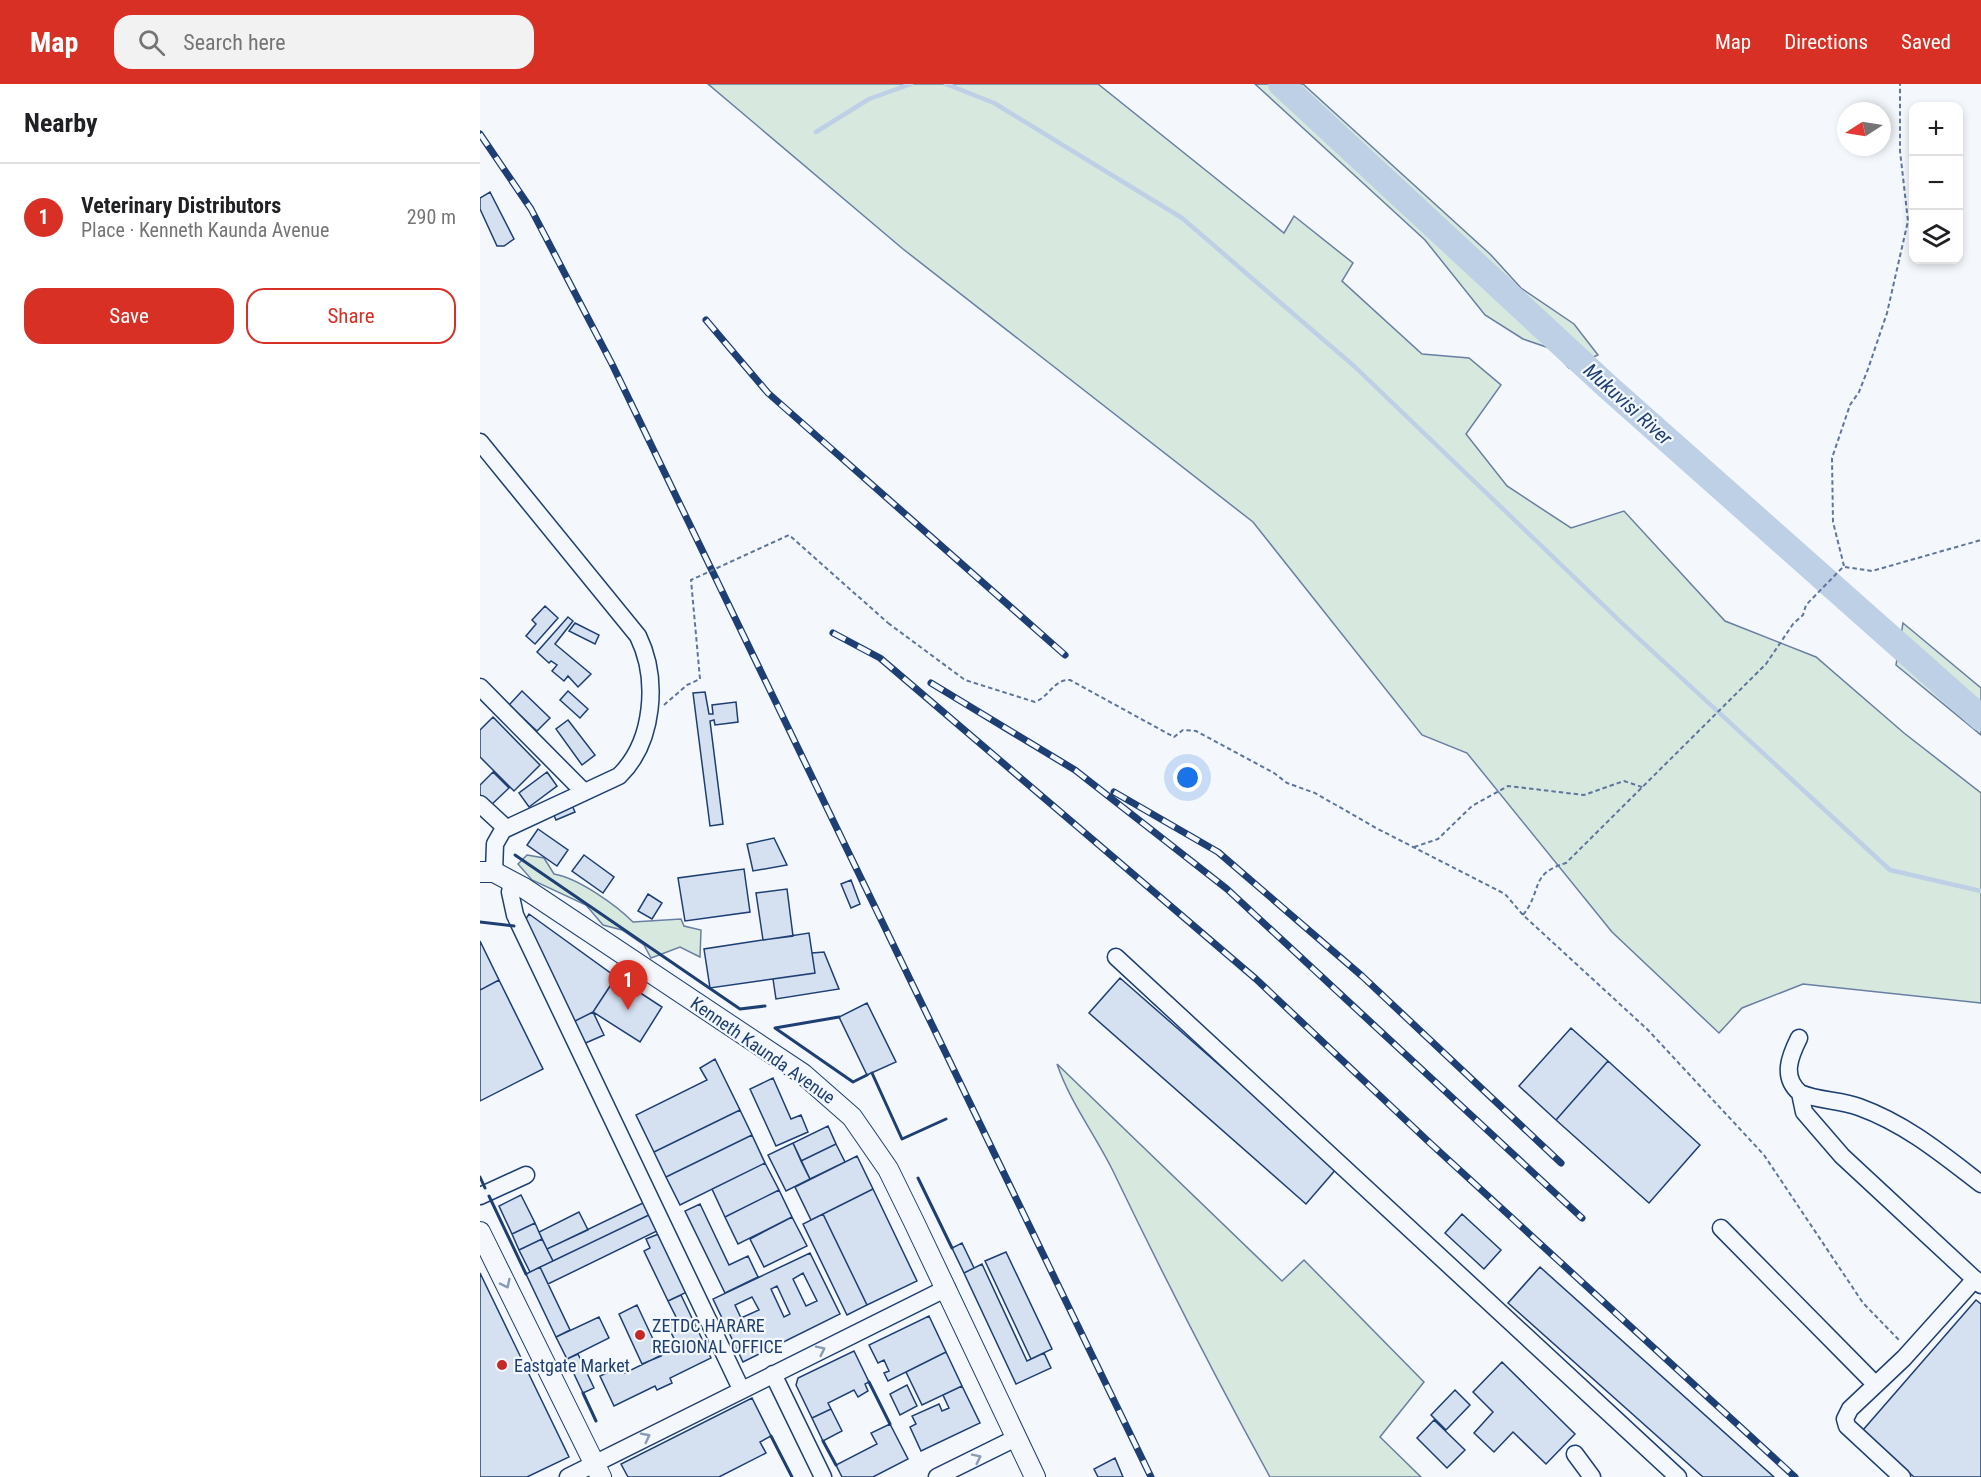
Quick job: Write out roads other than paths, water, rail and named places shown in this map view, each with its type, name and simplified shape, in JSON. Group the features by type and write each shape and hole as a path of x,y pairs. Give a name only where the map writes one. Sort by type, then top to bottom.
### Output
{"main road":[{"name":"Kenneth Kaunda Avenue","path":"487,872 512,882 766,1048 828,1094 852,1117 871,1141 888,1169 947,1288 1035,1477"},
{"path":"480,1232 598,1471"}],"street":[{"path":"480,442 638,636 647,661 650,680 648,718 634,759 626,769 619,776 506,828 499,834 487,872"},
{"path":"480,687 584,792"},
{"path":"480,804 506,828"},
{"path":"512,882 510,892 515,915 741,1389"},
{"path":"1116,957 1678,1477"},
{"path":"1799,1038 1789,1061 1788,1071 1795,1089 1800,1093 1856,1106 1888,1120 1933,1145 1981,1184"},
{"path":"1800,1093 1804,1112 1815,1128 1842,1156 1978,1282 1850,1409 1845,1419 1846,1426 1902,1477"},
{"path":"480,1196 526,1175"},
{"path":"1721,1228 1875,1384"},
{"path":"568,1477 598,1471 741,1389 947,1288"},
{"path":"773,1374 823,1477"},
{"path":"937,1477 1016,1438"},
{"path":"1575,1455 1592,1477"}],"waterway":[{"path":"816,132 869,99 911,84"},
{"path":"946,84 994,103 1182,218 1354,366 1625,626 1890,870 1981,891"},
{"name":"Mukuvisi River","path":"1281,84 1608,387 1981,718"}],"railway":[{"path":"480,134 531,209 612,364 1151,1477"},
{"path":"706,320 768,393 1065,655"},
{"path":"833,633 880,658 1256,979 1430,1143 1795,1477"},
{"path":"931,683 1075,770 1227,889 1582,1218"},
{"path":"1114,792 1218,852 1362,976 1561,1163"}],"place":[{"name":"Veterinary Distributors","path":"628,1010"},
{"name":"ZETDC HARARE REGIONAL OFFICE","path":"640,1335"},
{"name":"Eastgate Market","path":"502,1365"}]}
